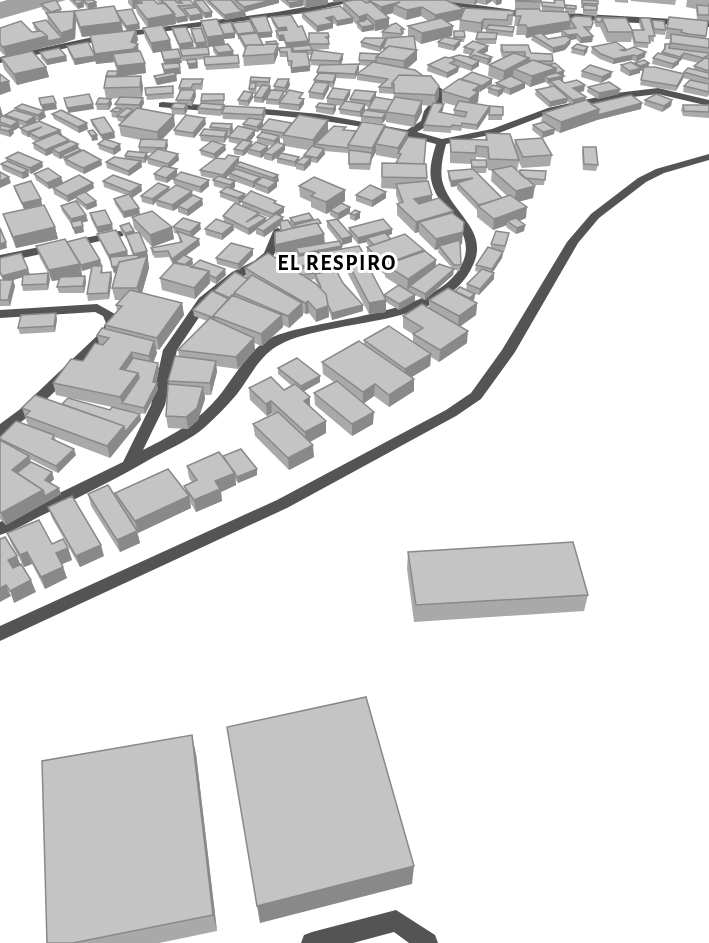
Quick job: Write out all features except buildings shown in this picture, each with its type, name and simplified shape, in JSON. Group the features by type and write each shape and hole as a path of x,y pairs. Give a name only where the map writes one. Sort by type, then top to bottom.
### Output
{"street":[{"path":"0,60 67,44 216,18 356,0"},
{"path":"425,0 513,13 709,24"},
{"path":"410,132 425,123 429,111 437,106 442,93 414,72"},
{"path":"162,105 292,113 410,132 442,142 495,131 548,111 616,96 658,91 709,103"},
{"path":"0,529 128,466 194,429 227,397 257,357 275,342 303,330 399,312 448,289 467,266 472,253 472,234 452,210 437,183 436,161 442,142"},
{"path":"0,634 282,504 451,413 476,396 508,352 573,242 595,216 642,180 660,171 709,157"},
{"path":"128,466 158,405 170,350 203,301 236,275 258,264 269,254 278,231"},
{"path":"0,259 119,234"},
{"path":"0,314 97,308 109,314 112,323 107,334 24,413 0,432"},
{"path":"312,943 396,921 428,943"}],"shaded area":[{"path":"66,0 0,19 0,2"}],"district":[{"name":"EL RESPIRO","path":"337,262"}]}
